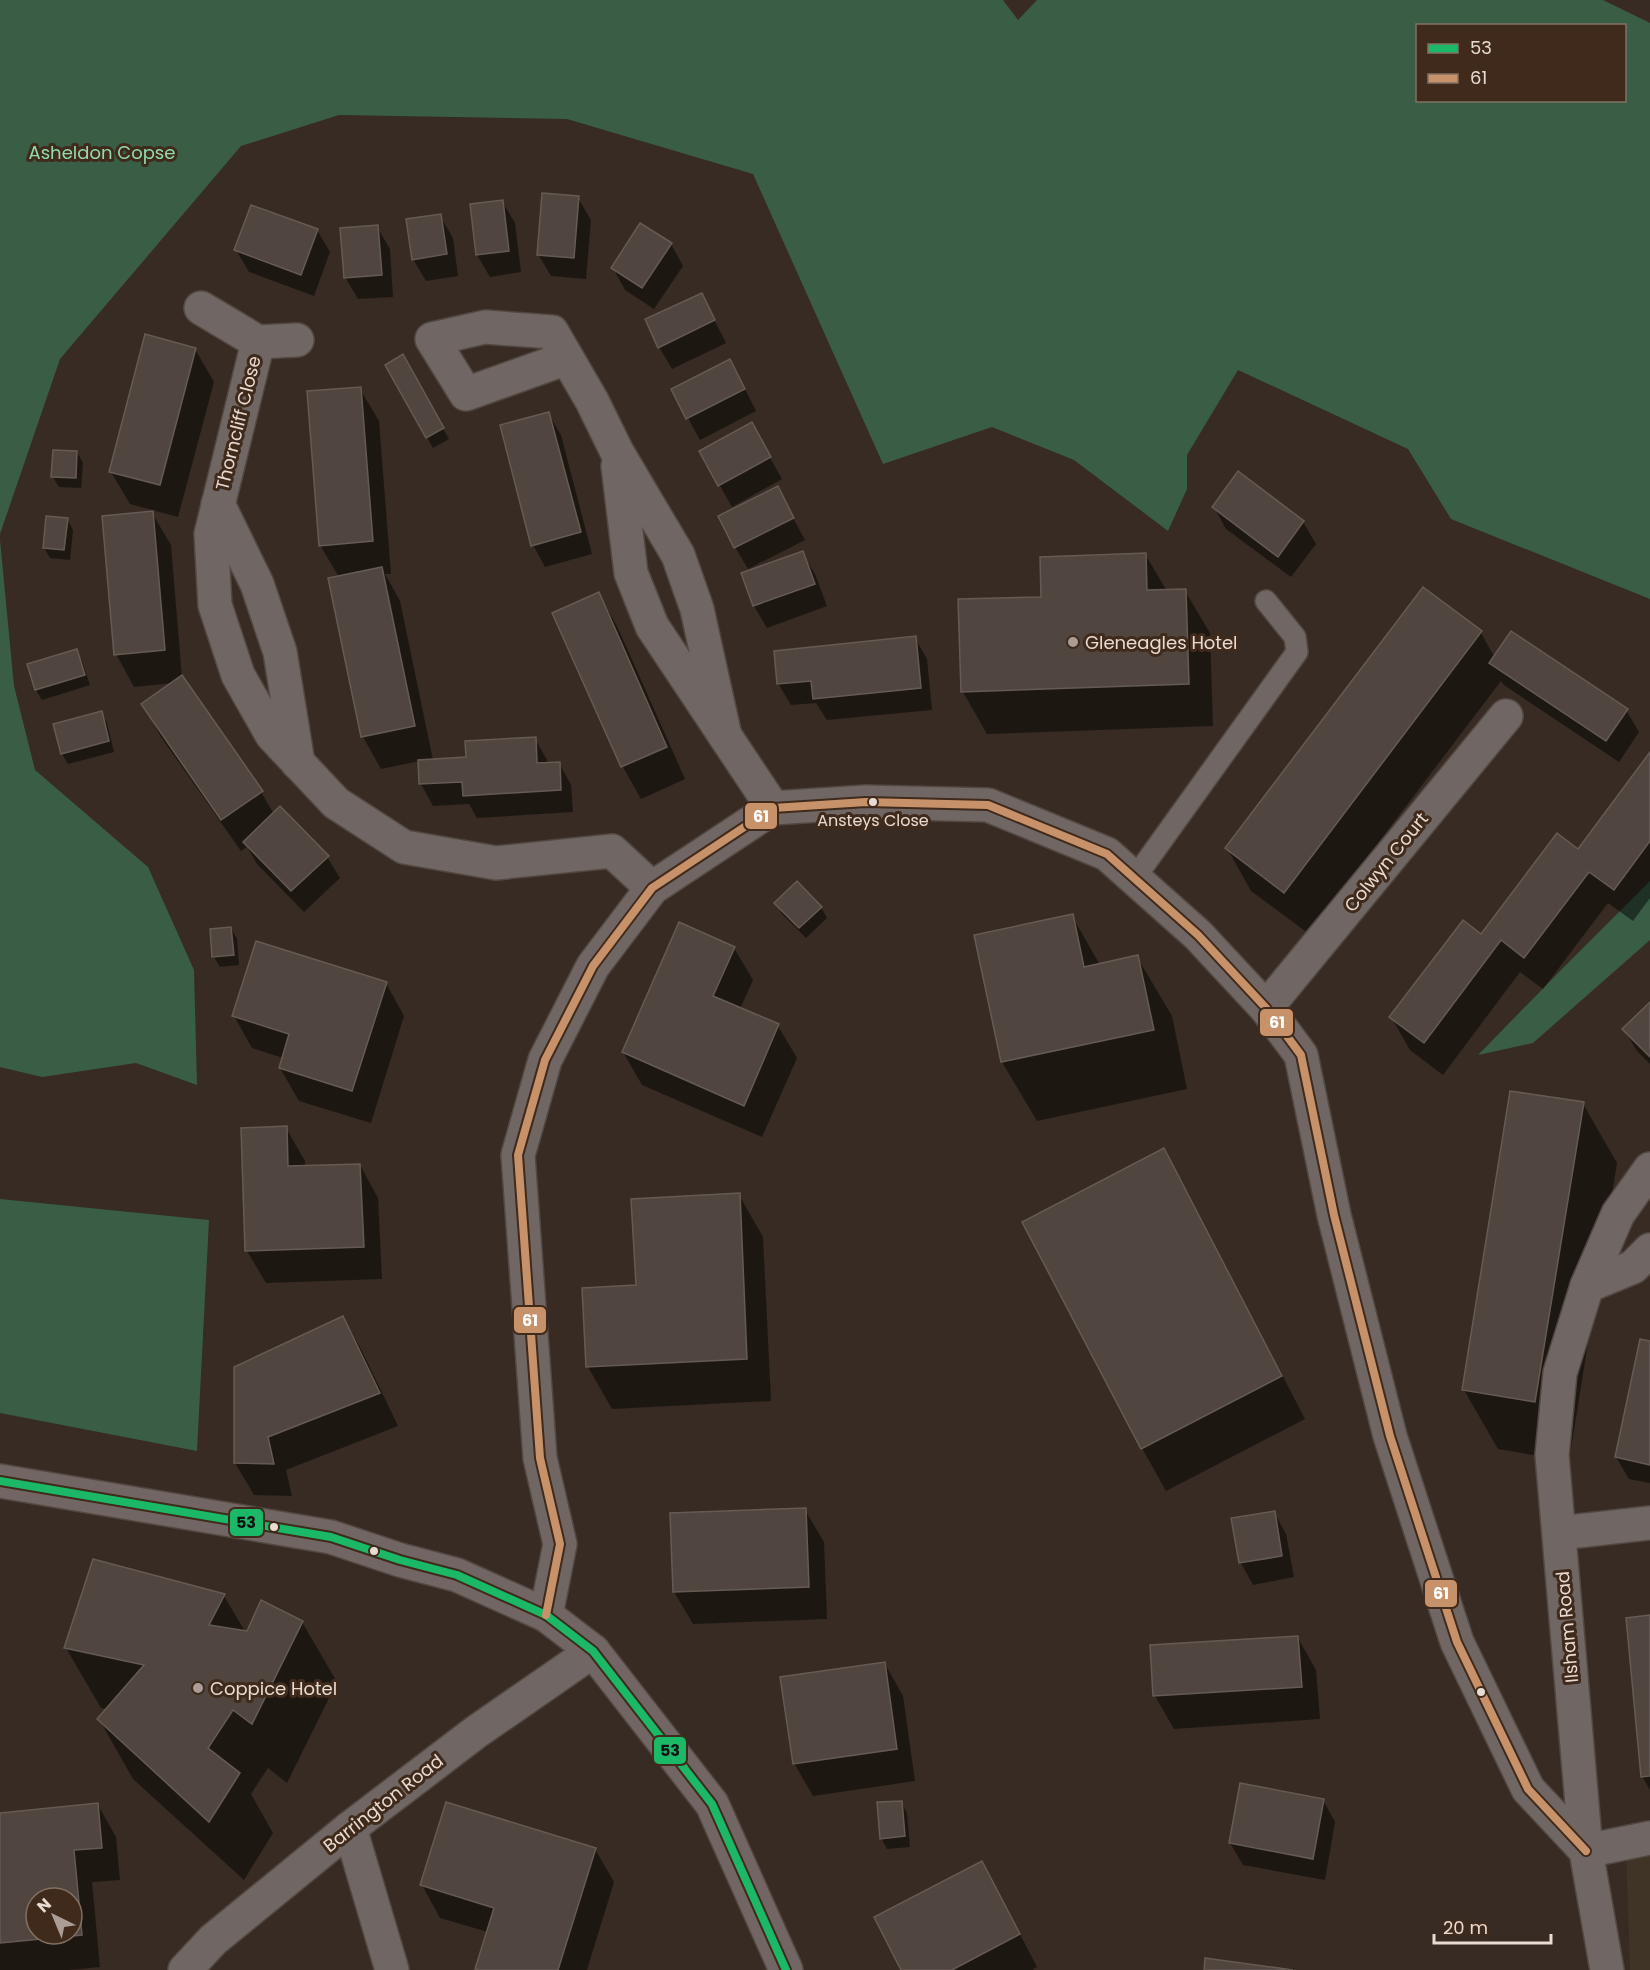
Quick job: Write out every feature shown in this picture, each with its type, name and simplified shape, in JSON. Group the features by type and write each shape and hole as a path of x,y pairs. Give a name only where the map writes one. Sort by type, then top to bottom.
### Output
{"main road":[{"path":"0,1481 330,1537 400,1560 457,1575 546,1615 593,1651 712,1804 786,1970"}],"street":[{"name":"Thorncliff Close","path":"201,308 258,342 297,340"},
{"name":"Thorncliff Close","path":"258,342 211,534 215,605 238,675 272,735 336,803 404,847 496,863 612,851 652,888"},
{"path":"567,358 592,401 617,452 678,555 697,609 725,736"},
{"path":"617,452 631,573 652,626 773,808"},
{"name":"Thorncliff Close","path":"218,504 257,584 279,652 298,763"},
{"path":"631,573 678,555"},
{"path":"215,605 257,584"},
{"path":"652,626 697,609"},
{"path":"238,675 279,652"},
{"name":"Colwyn Court","path":"1266,1008 1506,716"},
{"path":"546,1615 560,1544 540,1458 518,1155 545,1060 593,966 652,888 773,808 866,802 988,805 1107,854 1198,935 1266,1008 1301,1055 1334,1215 1390,1436 1457,1642 1528,1790 1586,1851 1650,1838"},
{"name":"Ilsham Road","path":"1607,1970 1586,1851 1552,1455 1560,1373 1587,1286 1618,1214 1650,1168"},
{"path":"1587,1286 1633,1267 1650,1250"},
{"path":"1560,1533 1650,1523"},
{"name":"Barrington Road","path":"185,1970 213,1940 350,1828 476,1731 593,1651"},
{"path":"350,1828 392,1970"}],"lane":[{"path":"1134,879 1297,652 1295,637 1266,601"}],"shaded area":[{"path":"1650,1846 1650,1970 1630,1970 1626,1851"}],"green space":[{"name":"Asheldon Copse","path":"0,0 1003,0 1018,20 1037,0 1603,0 1650,23 1650,599 1451,519 1408,449 1238,370 1187,455 1187,489 1168,531 1074,460 992,427 883,464 753,174 567,119 339,115 241,146 60,359 0,534"},
{"path":"0,540 14,686 35,770 148,867 194,970 197,1085 136,1063 42,1077 0,1067"},
{"path":"1650,881 1650,940 1533,1043 1478,1055 1563,968"},
{"path":"0,1199 209,1220 197,1451 0,1413"}],"building":[{"path":"542,193 579,196 574,258 537,255"},
{"path":"503,200 509,251 476,255 470,204"},
{"path":"251,205 318,229 301,275 234,250"},
{"path":"441,214 447,254 412,260 406,219"},
{"path":"640,223 672,243 642,288 611,268"},
{"path":"378,225 382,275 344,278 340,228"},
{"path":"702,293 715,320 658,348 645,319"},
{"path":"145,334 196,348 160,485 109,472"},
{"path":"403,354 444,428 426,438 385,365"},
{"path":"730,359 745,389 686,419 671,389"},
{"path":"361,387 373,541 319,546 307,391"},
{"path":"549,412 581,532 531,546 500,425"},
{"path":"752,422 771,457 718,486 699,451"},
{"path":"53,450 77,451 76,478 51,477"},
{"path":"1238,471 1304,521 1278,557 1212,507"},
{"path":"778,486 794,518 734,548 718,516"},
{"path":"153,511 165,650 114,655 102,516"},
{"path":"46,516 68,518 64,550 43,548"},
{"path":"803,551 815,584 753,606 741,573"},
{"name":"Gleneagles Hotel","path":"1146,553 1147,590 1186,589 1189,684 961,692 958,599 1041,597 1040,557"},
{"path":"382,567 415,726 361,737 328,578"},
{"path":"1423,587 1482,631 1284,893 1225,848"},
{"path":"599,592 667,747 621,767 552,613"},
{"path":"1511,631 1628,709 1606,741 1489,663"},
{"path":"916,636 921,688 813,699 811,681 777,684 774,651"},
{"path":"77,649 85,675 35,690 27,664"},
{"path":"182,675 263,791 221,820 141,704"},
{"path":"102,711 109,741 61,754 53,724"},
{"path":"536,737 537,763 560,762 561,790 463,796 462,782 419,784 418,760 466,757 465,741"},
{"path":"1650,752 1650,841 1614,890 1589,872 1524,958 1501,940 1424,1043 1389,1017 1463,920 1481,934 1557,833 1578,849"},
{"path":"280,806 329,856 291,891 243,842"},
{"path":"797,881 822,907 799,928 774,903"},
{"path":"1073,914 1084,967 1138,955 1154,1030 1001,1062 974,935"},
{"path":"679,922 735,947 713,996 779,1024 744,1106 622,1052"},
{"path":"231,927 234,955 212,957 210,929"},
{"path":"256,941 387,982 352,1091 279,1068 289,1034 232,1016"},
{"path":"1650,1002 1650,1057 1622,1029"},
{"path":"1510,1091 1584,1102 1535,1402 1462,1390"},
{"path":"287,1126 288,1166 360,1164 364,1247 245,1251 241,1128"},
{"path":"1164,1148 1282,1376 1141,1449 1022,1222"},
{"path":"740,1193 747,1359 586,1367 582,1288 636,1285 631,1199"},
{"path":"343,1316 380,1393 268,1437 274,1464 234,1463 234,1367"},
{"path":"1640,1339 1650,1341 1650,1465 1615,1457"},
{"path":"806,1508 809,1587 673,1592 670,1513"},
{"path":"1275,1511 1282,1556 1239,1563 1231,1518"},
{"name":"Coppice Hotel","path":"93,1559 225,1594 209,1625 247,1631 261,1600 303,1621 252,1724 233,1710 208,1748 240,1773 209,1822 97,1719 144,1665 64,1648"},
{"path":"1650,1615 1650,1776 1641,1777 1626,1618"},
{"path":"1298,1636 1302,1687 1153,1696 1150,1645"},
{"path":"885,1662 897,1749 793,1764 780,1677"},
{"path":"1240,1783 1324,1799 1313,1859 1229,1843"},
{"path":"902,1801 905,1836 880,1839 877,1802"},
{"path":"446,1802 596,1848 558,1970 475,1969 494,1908 420,1885"},
{"path":"98,1803 102,1848 74,1850 77,1886 24,1886 24,1941 0,1943 0,1813"},
{"path":"982,1861 1020,1934 952,1970 901,1970 874,1917"},
{"path":"1205,1958 1293,1970 1204,1970"}],"transit line":[{"name":"61","path":"546,1615 560,1544 540,1458 518,1155 545,1060 593,966 652,888 773,808 866,802 988,805 1107,854 1198,935 1266,1008 1301,1055 1334,1215 1390,1436 1457,1642 1528,1789 1586,1851"},
{"name":"53","path":"0,1481 331,1537 400,1560 457,1575 546,1615 593,1651 712,1804 786,1970"}],"place":[{"name":"Gleneagles Hotel","path":"1073,642"},
{"name":"Ansteys Close","path":"873,802"},
{"name":"Coppice Hotel","path":"198,1688"}]}
